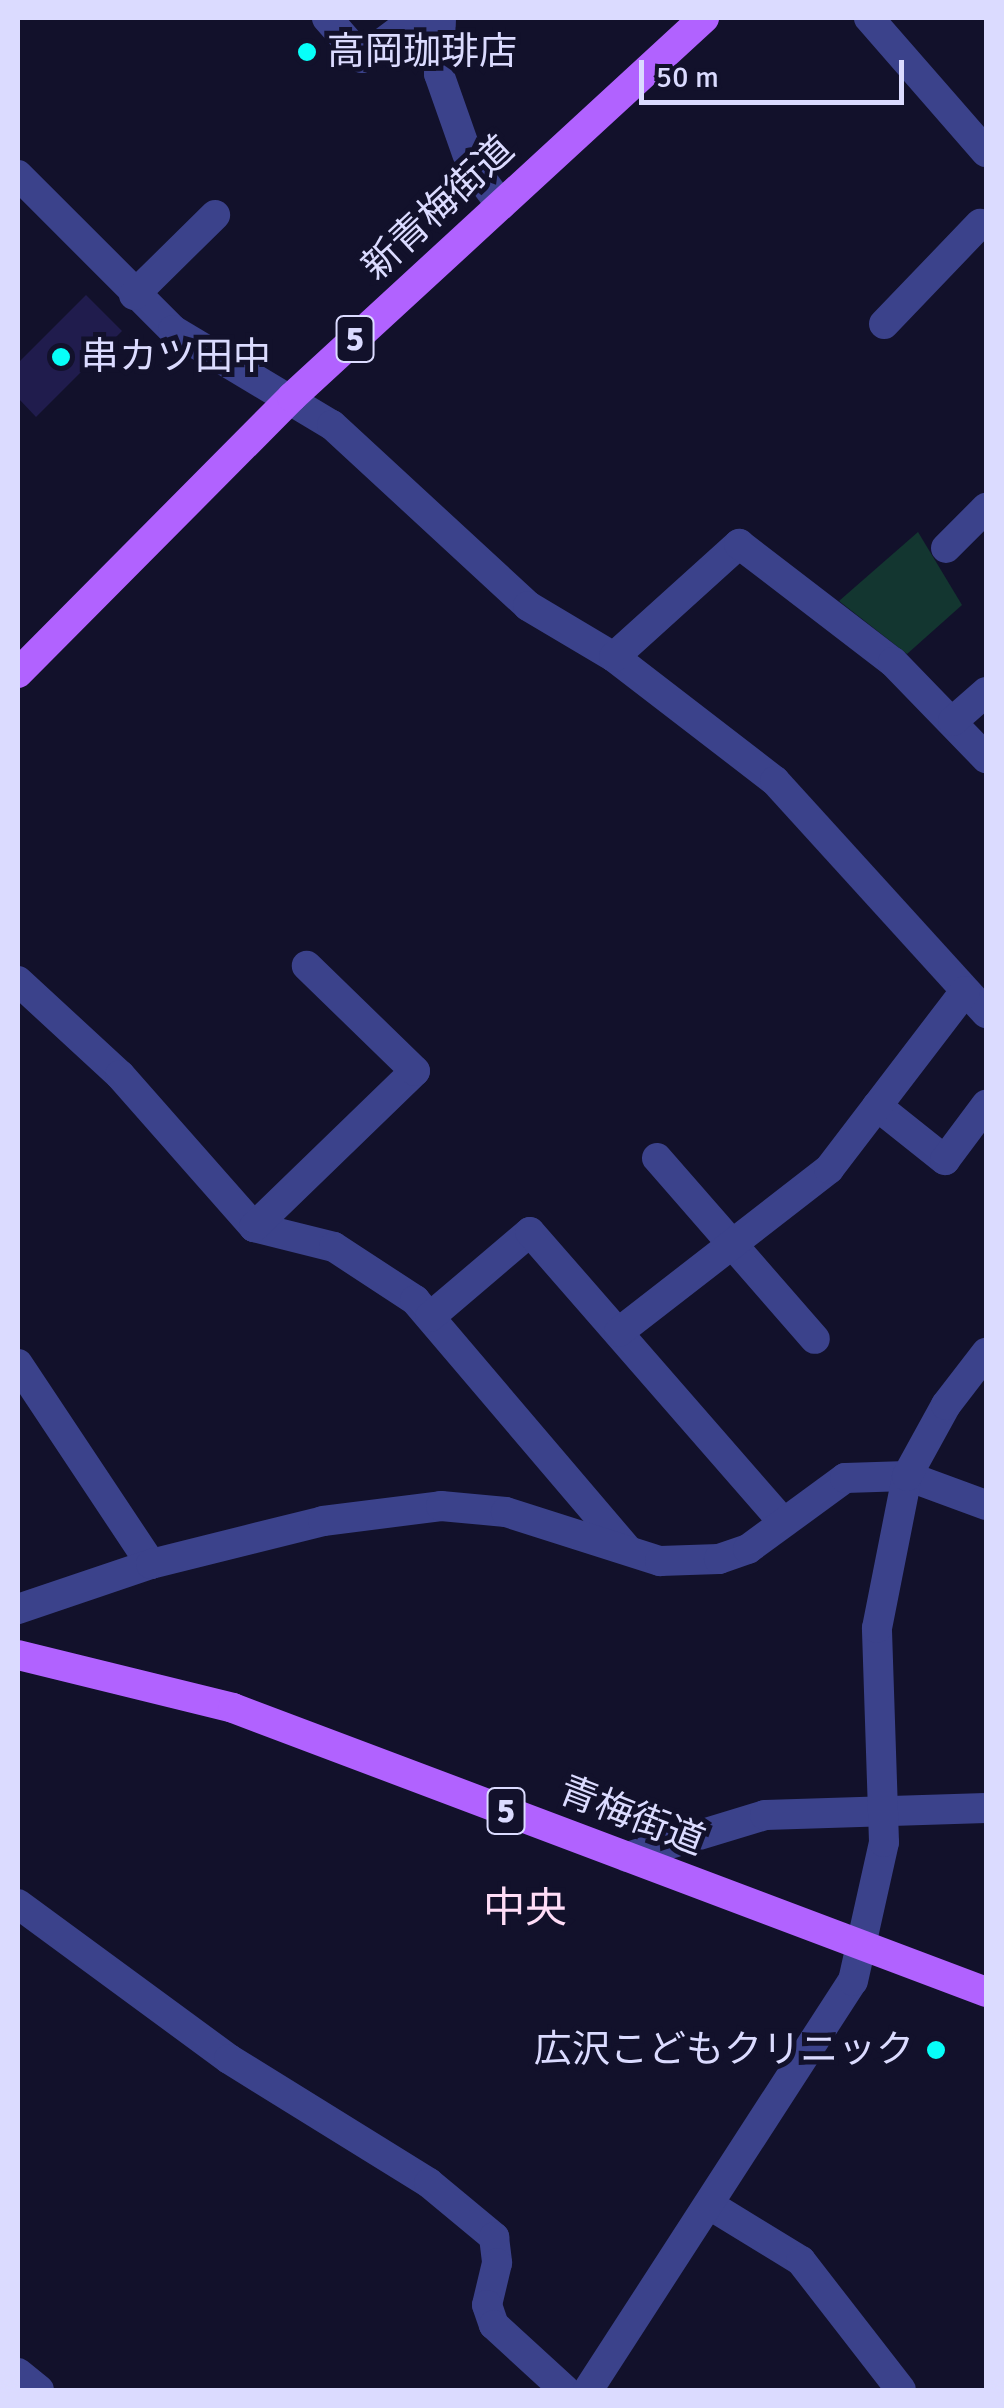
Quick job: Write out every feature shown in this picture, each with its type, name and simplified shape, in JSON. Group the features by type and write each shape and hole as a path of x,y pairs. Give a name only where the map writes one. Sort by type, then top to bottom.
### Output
{"main road":[{"name":"新青梅街道","path":"18,673 292,397 704,18"},
{"name":"青梅街道","path":"18,1654 233,1708 986,1992"}],"street":[{"path":"327,18 362,58 416,18"},
{"path":"441,18 439,74 471,165 500,205"},
{"path":"869,18 986,152"},
{"path":"18,175 173,330 292,397 394,478 528,606 614,657 774,781 986,1013"},
{"path":"134,295 215,215"},
{"path":"884,324 984,224"},
{"path":"946,548 986,508"},
{"path":"614,657 738,544 893,662 986,758"},
{"path":"953,722 986,692"},
{"path":"254,1227 416,1071 307,966"},
{"path":"18,981 120,1075 254,1227 334,1247 415,1300 630,1552"},
{"path":"619,1332 829,1169 965,990"},
{"path":"876,1106 946,1160 986,1105"},
{"path":"657,1158 815,1339"},
{"path":"430,1317 530,1232 781,1520"},
{"path":"588,2390 712,2206 853,1981 865,1946 885,1807 877,1628 907,1476 946,1405 986,1353"},
{"path":"18,1364 150,1564"},
{"path":"18,1609 150,1564 322,1520 441,1506 506,1512 660,1561 720,1558 748,1549 781,1520 845,1478 907,1476 986,1504"},
{"path":"627,1857 765,1816 885,1807 986,1808"},
{"path":"18,1904 229,2059 429,2183 494,2237 497,2263 487,2305 494,2325 565,2390"},
{"path":"712,2206 801,2261 901,2390"},
{"path":"18,2373 39,2390"}],"green space":[{"path":"918,532 962,605 907,654 839,601"}],"building":[{"path":"86,295 122,331 36,417 18,398 18,363"}],"place":[{"name":"高岡珈琲店","path":"307,52"},
{"name":"串カツ田中","path":"61,357"},
{"name":"広沢こどもクリニック","path":"936,2050"}],"district":[{"name":"中央","path":"525,1909"}]}
